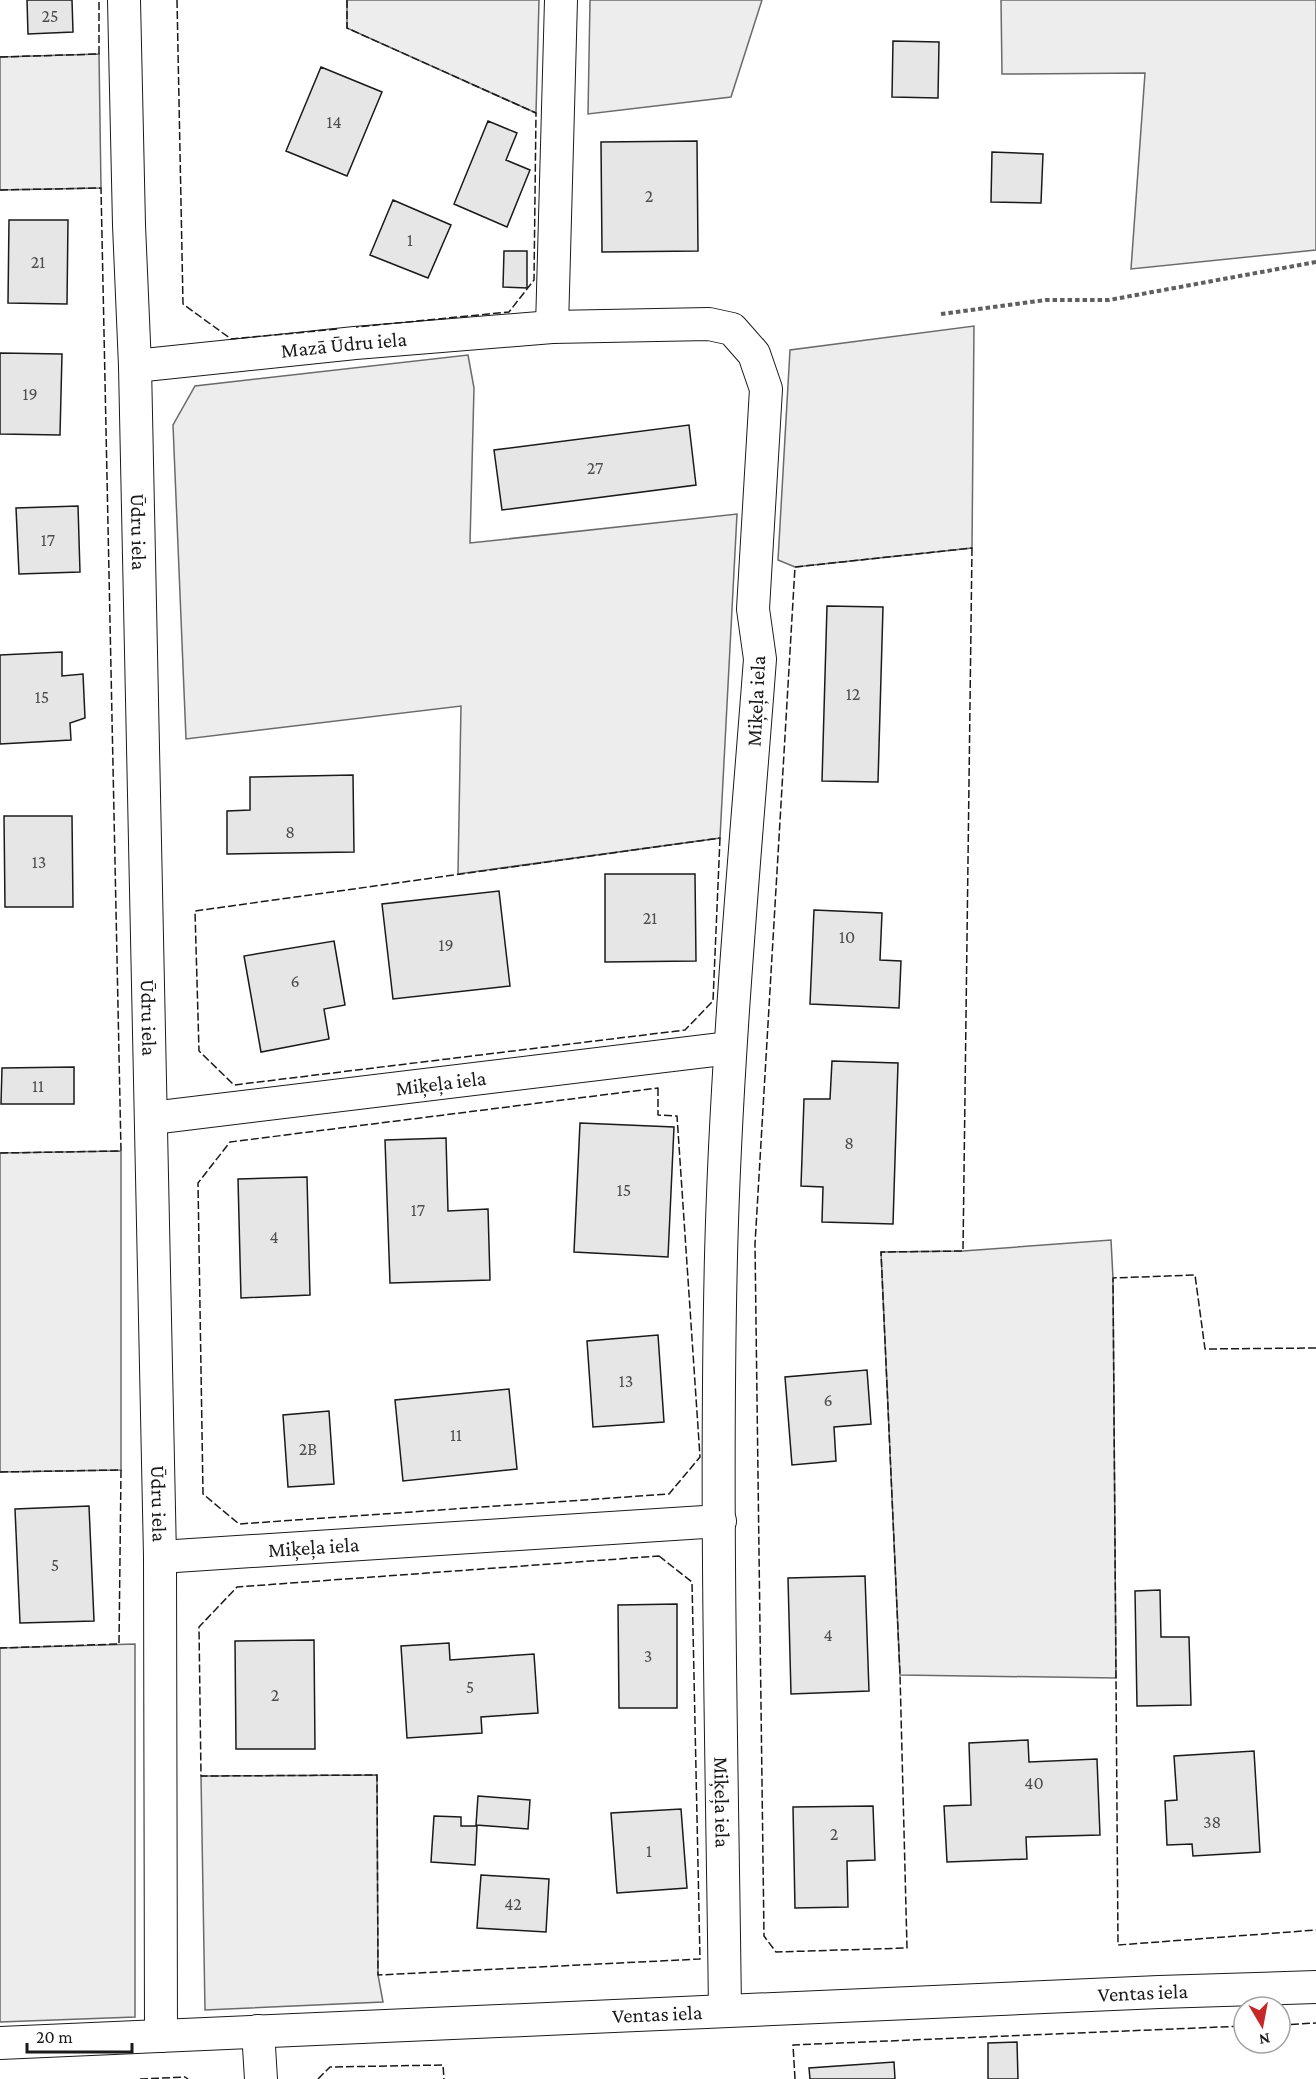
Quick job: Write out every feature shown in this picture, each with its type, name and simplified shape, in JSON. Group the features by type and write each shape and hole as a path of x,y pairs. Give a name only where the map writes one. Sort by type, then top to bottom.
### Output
{"street":[{"name":"Ūdru iela","path":"124,0 135,366 160,1557 161,2036"},
{"path":"552,327 561,0"},
{"name":"Mazā Ūdru iela","path":"135,366 355,343 552,327 709,324 732,328"},
{"name":"Miķeļa iela","path":"725,2012 720,1521 721,1256 730,1048 760,659 753,609 766,389 754,354 732,328"},
{"name":"Miķeļa iela","path":"152,1118 730,1048"},
{"name":"Miķeļa iela","path":"160,1557 720,1521"},
{"name":"Ventas iela","path":"0,2043 1316,1987"},
{"path":"258,2031 261,2079"}],"path":[{"path":"941,314 1046,300 1109,300 1316,262"}],"shaded area":[{"path":"347,0 539,0 536,113 347,28"},
{"path":"590,0 762,0 731,97 588,114"},
{"path":"1001,0 1316,0 1316,250 1131,269 1145,73 1002,74"},
{"path":"99,54 101,188 0,190 0,57"},
{"path":"974,326 972,548 795,567 778,560 790,350"},
{"path":"468,355 474,388 470,543 737,514 720,838 458,874 461,706 186,739 173,425 195,386"},
{"path":"121,1151 121,1470 0,1472 0,1153"},
{"path":"1111,1240 1116,1678 900,1675 881,1252 963,1251"},
{"path":"135,1644 135,2017 0,2022 0,1648"},
{"path":"377,1775 378,1975 383,2002 205,2010 201,1776"}],"building":[{"path":"27,0 72,0 73,32 28,34"},
{"path":"893,41 939,42 938,98 892,97"},
{"path":"321,67 382,92 347,176 286,151"},
{"path":"488,121 517,133 506,160 530,170 507,227 454,204"},
{"path":"697,141 698,251 602,252 601,142"},
{"path":"992,152 1043,154 1041,203 991,202"},
{"path":"393,200 451,225 428,278 370,255"},
{"path":"9,220 68,220 67,304 8,303"},
{"path":"504,251 527,251 527,288 503,287"},
{"path":"0,353 62,354 60,435 0,434"},
{"path":"689,425 696,485 502,510 494,450"},
{"path":"78,506 80,572 19,574 16,508"},
{"path":"827,606 883,607 878,782 822,781"},
{"path":"62,652 62,676 83,674 85,718 70,723 71,740 0,744 0,655"},
{"path":"353,775 354,852 227,854 227,811 250,810 250,777"},
{"path":"4,816 72,816 73,907 5,907"},
{"path":"605,874 695,874 696,961 605,962"},
{"path":"499,891 510,986 393,999 382,904"},
{"path":"814,910 882,913 880,960 901,961 899,1008 810,1004"},
{"path":"334,941 345,1005 324,1009 329,1039 261,1052 244,956"},
{"path":"832,1061 898,1063 893,1224 822,1222 823,1187 801,1186 804,1099 830,1099"},
{"path":"74,1067 74,1104 1,1104 2,1068"},
{"path":"580,1123 674,1127 668,1257 574,1252"},
{"path":"446,1138 448,1211 488,1209 490,1280 390,1283 385,1140"},
{"path":"307,1177 310,1295 241,1298 238,1179"},
{"path":"658,1335 664,1422 593,1427 587,1341"},
{"path":"867,1370 871,1424 834,1427 836,1461 792,1465 785,1377"},
{"path":"509,1389 517,1469 403,1481 395,1400"},
{"path":"329,1411 334,1484 288,1487 283,1415"},
{"path":"89,1506 94,1621 20,1623 15,1509"},
{"path":"865,1576 869,1691 791,1694 788,1578"},
{"path":"1160,1590 1161,1637 1189,1637 1191,1705 1137,1706 1135,1591"},
{"path":"677,1604 677,1708 619,1708 618,1605"},
{"path":"314,1640 315,1749 236,1749 235,1641"},
{"path":"449,1643 450,1660 534,1654 538,1713 481,1717 482,1733 407,1738 401,1646"},
{"path":"1028,1740 1029,1762 1097,1759 1100,1835 1026,1837 1027,1859 947,1862 944,1806 971,1805 969,1743"},
{"path":"1254,1751 1260,1852 1193,1856 1192,1844 1167,1845 1165,1801 1177,1800 1174,1756"},
{"path":"478,1796 530,1800 528,1829 476,1825"},
{"path":"873,1806 875,1860 847,1861 848,1907 795,1908 793,1807"},
{"path":"681,1809 687,1888 617,1893 611,1813"},
{"path":"434,1816 461,1817 461,1826 477,1826 475,1865 431,1862"},
{"path":"481,1875 549,1879 546,1932 477,1928"},
{"path":"1017,2042 1018,2079 988,2079 988,2043"},
{"path":"894,2062 895,2079 810,2079 809,2068"}],"fence":[{"path":"0,57 99,54 99,0"},
{"path":"177,0 183,304 231,339 338,329"},
{"path":"347,0 347,28 536,113 534,280 509,312 356,327"},
{"path":"0,190 101,188 121,1151 0,1153"},
{"path":"972,548 963,1251 881,1252 900,1675 907,1948 776,1952 764,1936 755,1244 795,567 972,548"},
{"path":"720,838 713,1001 685,1030 234,1085 199,1051 195,911 720,838"},
{"path":"658,1088 658,1115 677,1116 700,1457 669,1494 239,1524 203,1494 198,1183 230,1142 658,1088"},
{"path":"1316,1348 1205,1349 1195,1275 1113,1278 1118,1945 1316,1930"},
{"path":"0,1472 121,1470 119,1644 0,1648"},
{"path":"659,1556 692,1582 700,1959 378,1975 377,1775 201,1776 199,1627 237,1587 659,1556"},
{"path":"1292,2024 1316,2023"},
{"path":"795,2079 793,2045 1232,2027"},
{"path":"318,2079 330,2067 443,2065 444,2079"},
{"path":"140,2079 185,2077 188,2079"}]}
